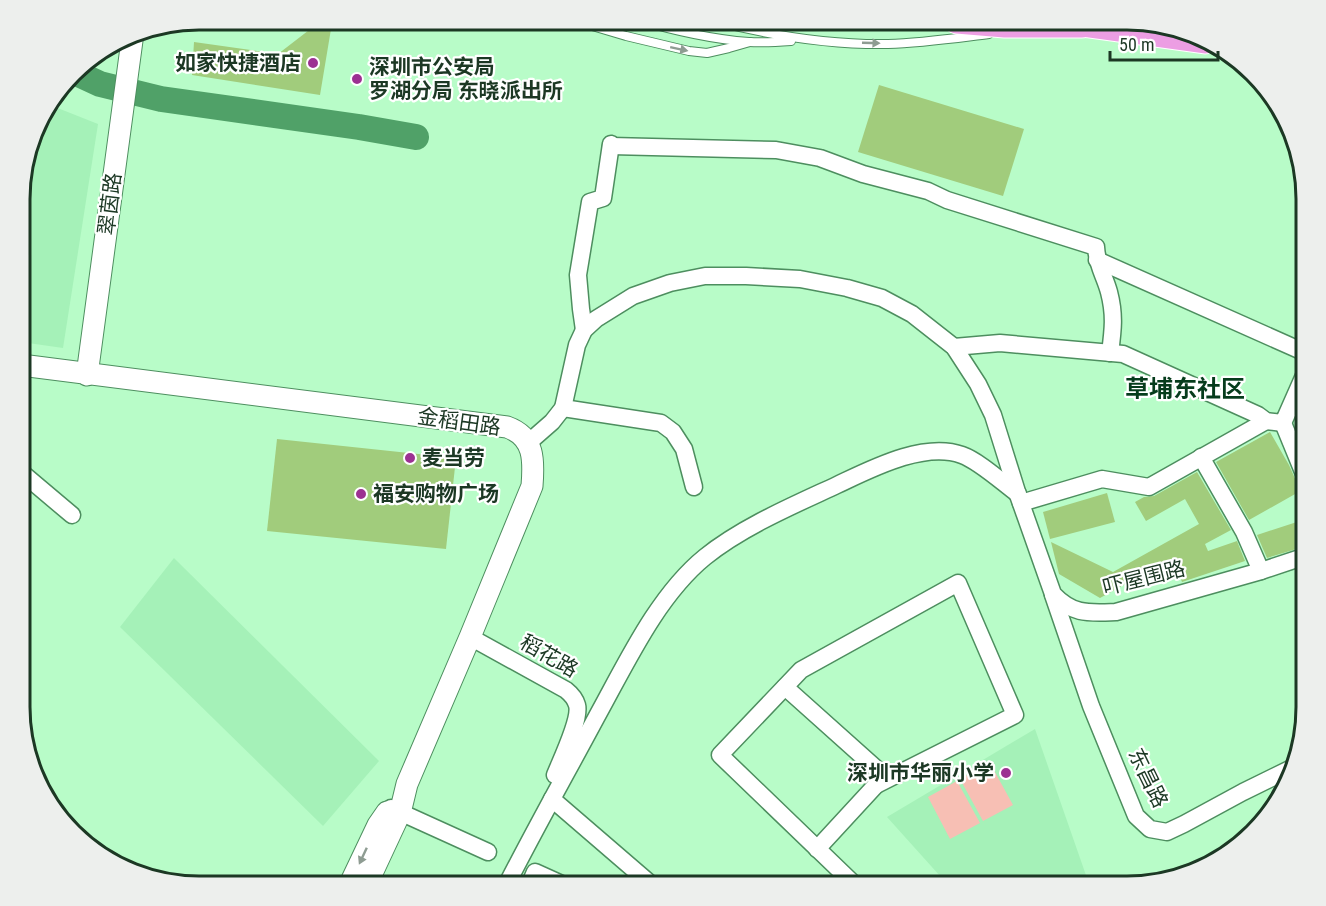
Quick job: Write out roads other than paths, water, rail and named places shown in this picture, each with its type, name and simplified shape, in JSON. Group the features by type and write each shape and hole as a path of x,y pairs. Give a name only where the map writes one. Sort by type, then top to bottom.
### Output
{"highway":[{"path":"1133,30 1163,34"}],"street":[{"name":"翠茵路","path":"87,375 130,45"},
{"path":"584,330 579,275 590,202 603,198 611,145 776,150 820,158 863,174 928,191 947,200 1096,247 1097,260 1108,291 1114,321 1110,353"},
{"path":"1097,260 1296,349"},
{"path":"528,443 552,422 563,408 577,345 584,330 596,319 633,296 670,283 705,276 746,276 800,279 882,298 912,314 954,347 978,384 993,415 1053,594"},
{"path":"954,347 1000,343 1123,354 1258,415 1266,421 1283,423"},
{"name":"金稻田路","path":"30,366 507,428 514,430 528,443 533,460 532,486 408,784 395,810 370,876"},
{"path":"1296,393 1283,423 1296,455"},
{"path":"563,408 661,423 673,432 684,449 694,487"},
{"path":"1020,499 1102,479 1149,487 1266,421"},
{"path":"511,876 646,628 679,583 705,557 738,534 794,505 872,469 918,452 947,452 963,455 996,477 1020,499"},
{"path":"1201,457 1244,532 1261,571"},
{"path":"30,480 72,515"},
{"name":"吓屋围路","path":"1053,594 1073,610 1091,613 1116,612 1296,559"},
{"path":"818,849 876,785 1015,715 958,583 801,670 720,755 846,876"},
{"name":"东昌路","path":"1053,594 1096,717 1136,816 1150,829 1167,832 1283,773"},
{"name":"稻花路","path":"470,637 574,696 578,707 575,724 553,781 552,799"},
{"path":"785,687 880,772 876,785"},
{"path":"552,799 641,876"},
{"path":"395,810 488,852"},
{"name":"金稻田路","path":"354,876 378,825 395,810"}],"lane":[{"path":"606,30 689,51 707,52 750,42"},
{"path":"672,30 750,42 813,40"},
{"path":"752,30 813,40 851,43 932,41 1019,30"}],"waterway":[{"path":"84,76 100,84 161,99 416,137"}],"place":[{"name":"如家快捷酒店","path":"313,63"},
{"name":"深圳市公安局 罗湖分局 东晓派出所","path":"357,79"},
{"name":"麦当劳","path":"410,458"},
{"name":"福安购物广场","path":"361,494"},
{"name":"深圳市华丽小学","path":"1006,773"}],"district":[{"name":"草埔东社区","path":"1185,389"}]}
